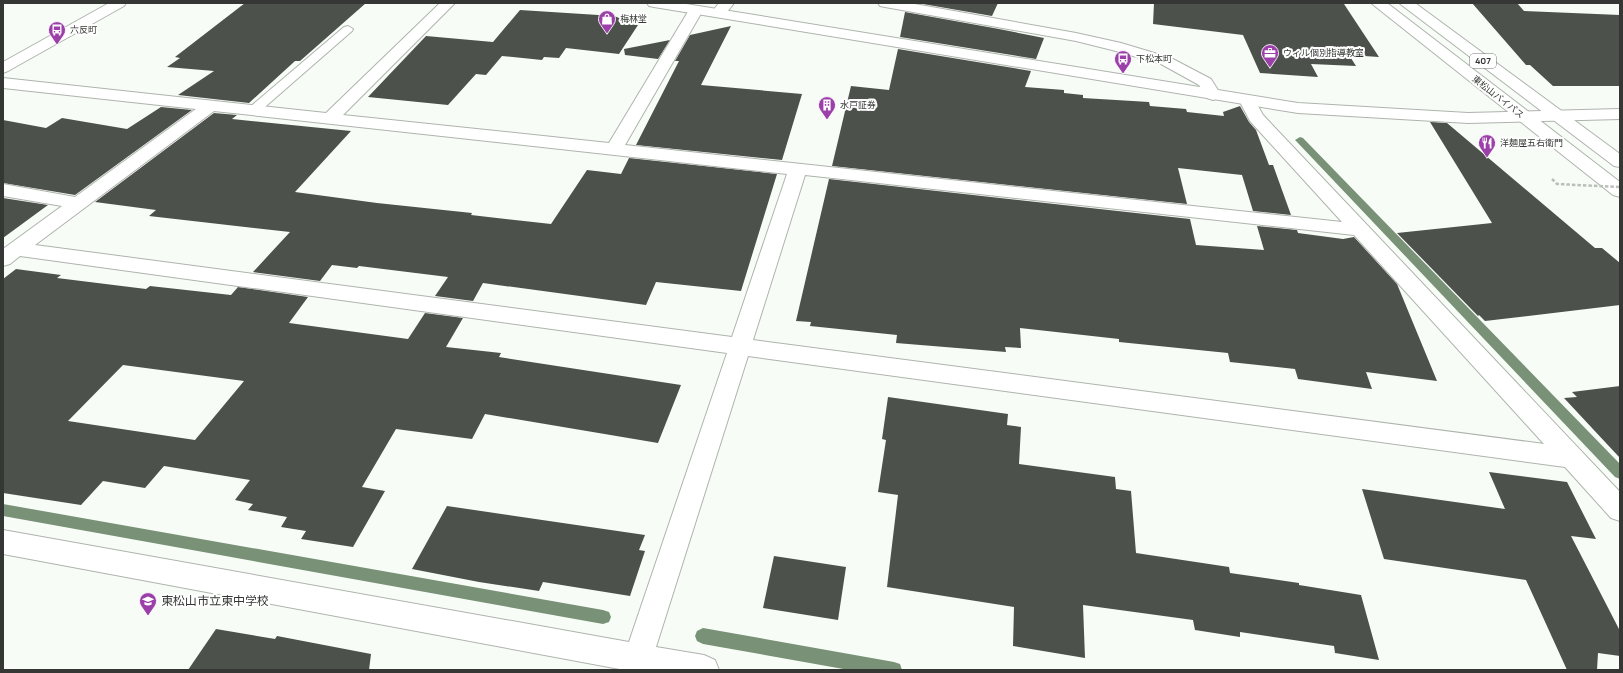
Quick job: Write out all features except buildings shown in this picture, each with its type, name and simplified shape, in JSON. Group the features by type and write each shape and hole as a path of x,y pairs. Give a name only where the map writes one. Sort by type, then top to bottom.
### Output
{"main road":[{"path":"3,68 119,3"},
{"path":"330,118 448,3"},
{"path":"654,3 696,10 722,8 1213,95 1298,108 1456,118 1525,118 1620,114"},
{"path":"884,3 1068,35 1116,46 1166,61 1205,82 1213,95"},
{"name":"東松山バイパス","path":"1378,3 1620,191"},
{"name":"東松山バイパス","path":"1406,3 1620,162"},
{"path":"614,149 696,10"},
{"path":"3,83 1361,230"},
{"path":"1247,100 1256,116 1620,510"},
{"path":"10,254 210,106"},
{"path":"638,658 798,169"},
{"path":"3,190 78,203"},
{"path":"10,254 740,347 1572,458"},
{"path":"3,542 704,670"}],"lane":[{"path":"254,110 348,29"}],"path":[{"path":"1552,179 1557,184 1620,187"}],"waterway":[{"path":"1300,140 1620,473"},
{"path":"3,510 603,617"},
{"path":"703,636 894,670"}],"place":[{"name":"梅林堂","path":"607,34"},
{"name":"六反町","path":"57,45"},
{"name":"ウィル個別指導教室","path":"1270,68"},
{"name":"下松本町","path":"1123,74"},
{"name":"水戸証券","path":"827,120"},
{"name":"洋麺屋五右衛門","path":"1487,158"},
{"name":"東松山市立東中学校","path":"148,616"}]}
